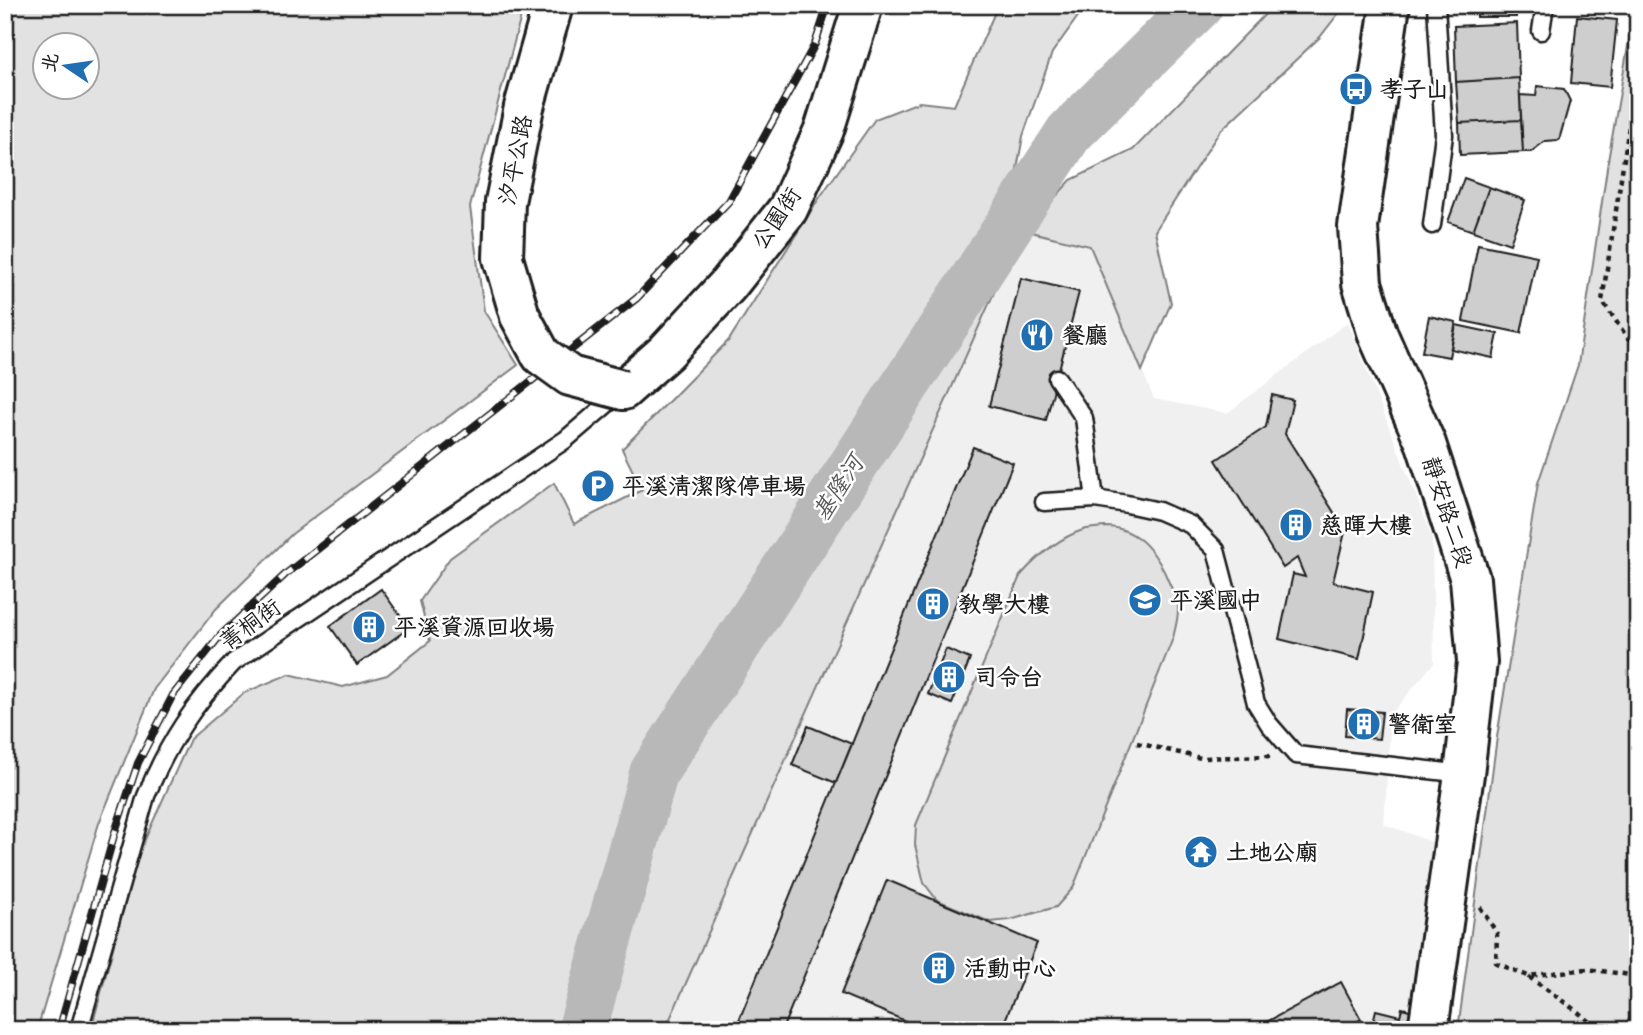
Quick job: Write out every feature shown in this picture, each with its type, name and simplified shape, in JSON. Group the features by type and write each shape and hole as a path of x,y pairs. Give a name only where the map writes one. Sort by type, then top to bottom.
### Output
{"main road":[{"name":"汐平公路","path":"553,5 524,107 505,202 503,258 520,316 541,355 570,376 623,390"},
{"name":"公園街","path":"623,390 666,352 710,304 788,209 824,130 863,5"},
{"name":"靜安路二段","path":"1390,5 1358,227 1362,283 1378,335 1426,444 1470,579 1477,662 1428,1030"}],"lane":[{"path":"1432,225 1444,135 1436,5"},
{"path":"1541,31 1545,5"},
{"path":"1057,377 1084,418 1096,499"},
{"name":"菁桐街","path":"79,1030 146,796 177,732 204,694 234,662 565,440 623,390"},
{"path":"1044,502 1096,499 1159,511 1191,525 1216,550 1256,704 1269,724 1296,755 1464,774"}],"path":[{"path":"1638,68 1602,301 1638,353"},
{"path":"1138,743 1201,758 1296,755"},
{"path":"1480,907 1497,933 1496,963 1528,976 1598,1030"},
{"path":"1528,976 1587,969 1638,976"}],"shaded area":[{"path":"5,5 524,5 470,207 484,311 518,365 292,534 216,609 154,689 99,823 37,1030 5,1030"},
{"path":"998,5 1094,5 1084,8 1052,53 1023,136 1013,191 1052,201 1071,180 1133,150 1274,5 1345,5 1320,37 1220,131 1155,231 1171,303 1142,371 1090,246 1022,230 665,1030 91,1030 138,855 190,739 244,693 289,674 343,687 387,675 430,641 420,601 450,558 554,483 574,524 642,490 622,449 729,340 820,197 875,119 919,102 954,106"},
{"path":"1638,12 1638,1030 1458,1030 1497,737 1538,483 1578,365 1608,161 1631,29"},
{"name":"平溪國中","path":"1022,230 1090,246 1154,399 1227,413 1348,322 1432,537 1434,663 1391,714 1384,824 1440,845 1421,1030 665,1030"},
{"path":"1105,527 1128,532 1154,554 1178,603 1173,638 1073,888 1056,907 1010,920 990,922 937,900 924,883 915,845 916,825 1020,576 1041,555 1065,538 1085,529"}],"building":[{"path":"1477,5 1516,5 1516,17 1477,17"},
{"path":"1577,16 1617,20 1610,87 1571,83"},
{"path":"1517,23 1519,78 1456,82 1454,26"},
{"path":"1519,78 1521,120 1459,123 1456,82"},
{"path":"1537,86 1564,89 1570,101 1559,140 1545,141 1531,152 1523,152 1520,95 1536,96"},
{"path":"1521,120 1523,152 1460,155 1459,123"},
{"path":"1464,178 1489,187 1473,231 1448,222"},
{"path":"1489,187 1525,200 1510,244 1473,231"},
{"path":"1478,244 1537,256 1521,333 1463,321"},
{"name":"餐廳","path":"1021,278 1079,292 1046,420 989,406"},
{"path":"1429,316 1456,322 1449,357 1422,352"},
{"path":"1456,325 1498,334 1493,358 1451,349"},
{"name":"慈暉大樓","path":"1272,395 1293,400 1285,434 1340,522 1330,529 1345,532 1333,582 1373,592 1359,659 1279,639 1293,574 1305,577 1297,558 1283,568 1216,460 1266,427"},
{"name":"教學大樓","path":"973,447 1013,463 782,1030 735,1030"},
{"name":"平溪資源回收場","path":"381,589 409,628 357,665 330,626"},
{"name":"司令台","path":"946,649 970,659 952,704 928,694"},
{"name":"警衛室","path":"1347,709 1382,712 1379,739 1345,736"},
{"path":"808,726 852,744 836,783 792,765"},
{"name":"活動中心","path":"887,880 1037,943 1001,1030 927,1030 841,994"},
{"path":"1341,982 1361,1019 1342,1030 1263,1030 1261,1025"},
{"path":"1402,1008 1421,1013 1417,1030 1371,1030 1376,1010 1400,1016"}],"waterway":[{"name":"基隆河","path":"582,1030 654,772 1069,133 1199,5"}],"railway":[{"path":"59,1030 115,832 138,763 173,695 220,636 287,573 637,298 729,201 815,44 828,5"}],"place":[{"name":"孝子山","path":"1356,89"},
{"name":"餐廳","path":"1037,335"},
{"name":"平溪清潔隊停車場","path":"598,486"},
{"name":"慈暉大樓","path":"1296,525"},
{"name":"平溪國中","path":"1145,600"},
{"name":"教學大樓","path":"933,604"},
{"name":"平溪資源回收場","path":"369,627"},
{"name":"司令台","path":"949,677"},
{"name":"警衛室","path":"1364,724"},
{"name":"土地公廟","path":"1201,852"},
{"name":"活動中心","path":"939,968"}]}
